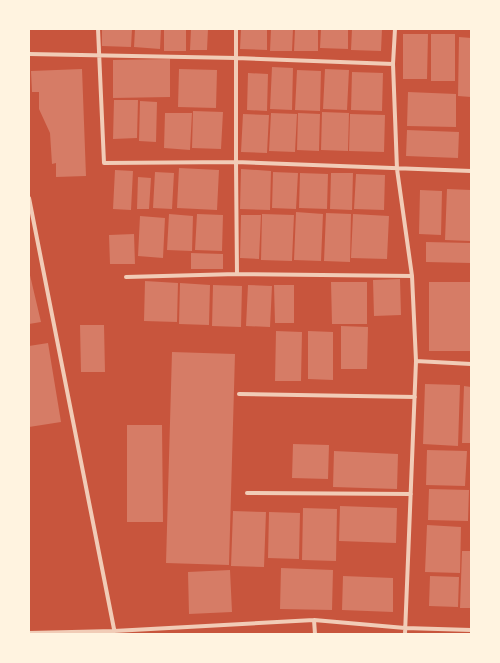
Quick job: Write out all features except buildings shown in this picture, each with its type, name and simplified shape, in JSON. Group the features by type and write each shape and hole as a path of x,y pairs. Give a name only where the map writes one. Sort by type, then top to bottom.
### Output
{"street":[{"path":"98,29 104,163 236,162 471,171"},
{"path":"236,29 238,274"},
{"path":"394,29 393,64 397,169 412,276 416,361 405,634"},
{"path":"29,54 236,58 393,64"},
{"path":"29,198 114,632"},
{"path":"126,276 238,274 412,276"},
{"path":"416,361 471,364"},
{"path":"239,394 415,397"},
{"path":"247,493 411,494"},
{"path":"314,620 315,634"},
{"path":"29,633 114,632 314,620 405,628 471,630"}]}
